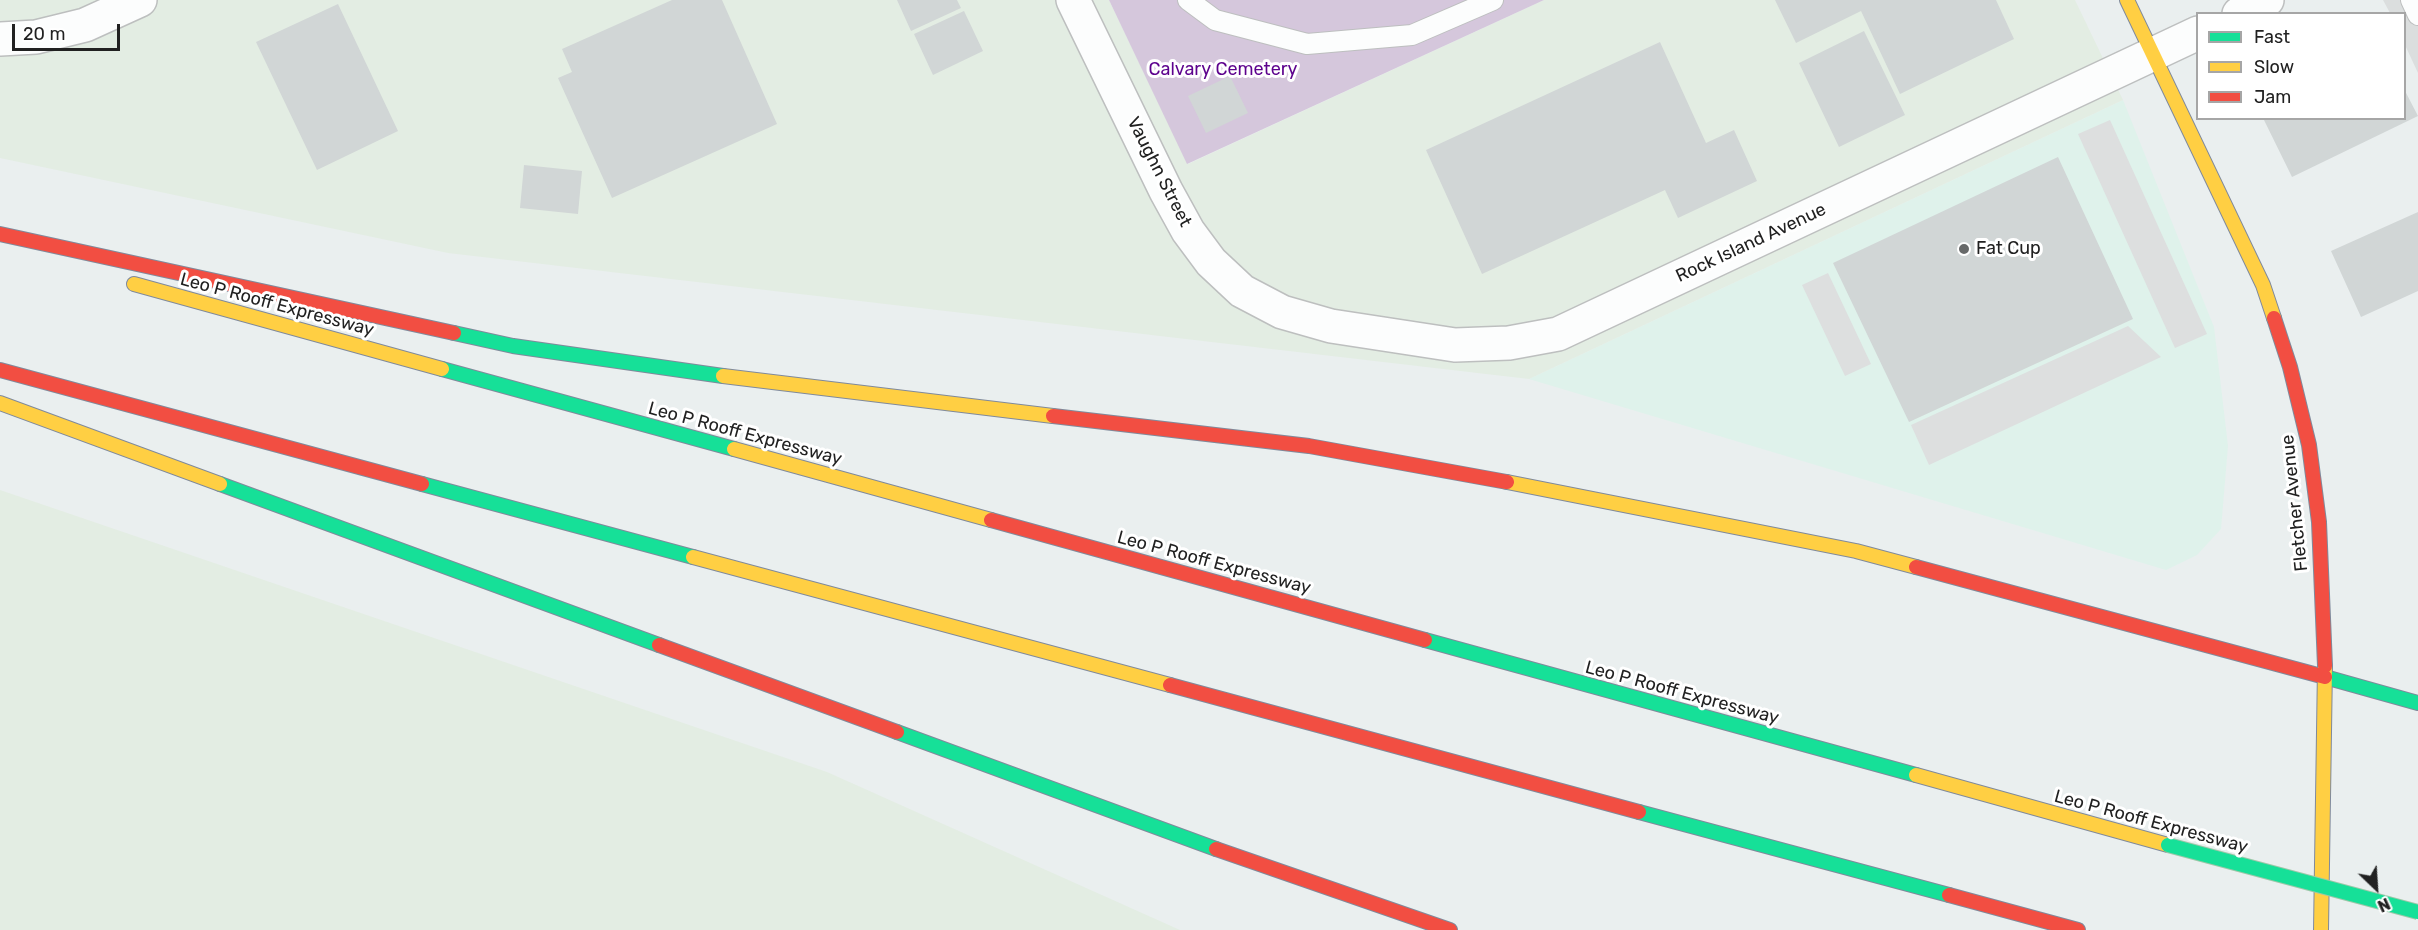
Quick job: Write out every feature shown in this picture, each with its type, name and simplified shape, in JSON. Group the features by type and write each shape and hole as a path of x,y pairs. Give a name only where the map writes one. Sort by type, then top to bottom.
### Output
{"main road":[{"name":"Fletcher Avenue","path":"2127,0 2262,285 2290,368 2309,445 2319,522 2325,677 2321,930"},
{"path":"0,234 513,346 768,382 1309,446 1588,497 1856,551 2418,703"},
{"path":"0,247 23,254"},
{"name":"Leo P Rooff Expressway","path":"115,279 2168,846 2418,912"},
{"path":"0,370 2078,930"},
{"path":"0,403 1216,849 1450,930"}],"street":[{"path":"0,39 36,37 85,25 140,0"},
{"name":"Vaughn Street","path":"1073,0 1166,191 1188,231 1211,262 1242,291 1282,312"},
{"path":"2243,12 2267,0"},
{"name":"Rock Island Avenue","path":"1282,312 1331,326 1455,345 1509,343 1558,334 2196,34"}],"lane":[{"path":"1188,0 1215,20 1307,44 1412,34 1493,0"},
{"path":"2411,0 2418,15"}],"shaded area":[{"path":"0,0 1109,0 1188,164 1544,0 2075,0 2123,100 1529,379 448,253 0,158"},
{"path":"2383,0 2418,0 2418,73 2406,47 2406,12 2389,12"},
{"path":"2123,100 2214,327 2228,446 2221,529 2197,555 2166,570 1529,379"},
{"path":"2110,120 2207,334 2175,348 2078,134"},
{"path":"1828,273 1871,364 1845,376 1802,285"},
{"path":"2128,326 2161,357 1929,465 1911,425"},
{"path":"0,490 827,772 1180,930 0,930"}],"green space":[{"name":"Calvary Cemetery","path":"1109,0 1544,0 1187,164"}],"building":[{"path":"672,0 722,0 777,124 612,198 558,78 572,72 562,49"},
{"path":"897,0 957,0 961,8 911,31"},
{"path":"1775,0 1996,0 2014,39 1900,94 1861,11 1796,43"},
{"path":"338,4 398,131 317,170 256,42"},
{"path":"964,11 983,51 933,75 914,34"},
{"path":"1864,31 1905,115 1839,147 1799,63"},
{"path":"1660,42 1706,143 1734,130 1757,181 1678,218 1665,190 1482,274 1426,150"},
{"path":"1230,76 1248,113 1206,133 1188,96"},
{"path":"2406,93 2418,116 2292,177 2264,120 2406,120"},
{"path":"2058,157 2133,319 1909,422 1833,263"},
{"path":"524,165 582,171 578,214 520,208"},
{"path":"2418,212 2418,291 2361,317 2331,251"}],"traffic: fast":[{"path":"454,333 513,346 723,376"},
{"path":"442,369 734,449"},
{"path":"220,484 659,645"},
{"path":"422,484 693,557"},
{"path":"1425,640 1916,775"},
{"path":"2325,677 2418,703"},
{"path":"897,732 1216,849"},
{"path":"1639,812 1949,895"},
{"path":"2168,845 2418,912"}],"traffic: slow":[{"path":"2127,0 2263,285 2274,318"},
{"path":"134,284 442,369"},
{"path":"723,376 1053,416"},
{"path":"0,403 220,484"},
{"path":"734,449 991,520"},
{"path":"1507,482 1856,551 1916,567"},
{"path":"693,557 1170,685"},
{"path":"2321,930 2325,666"},
{"path":"1916,775 2168,845"}],"traffic: jam":[{"path":"0,234 454,333"},
{"path":"2274,318 2290,367 2309,445 2319,522 2325,666"},
{"path":"0,370 422,484"},
{"path":"1053,416 1309,446 1507,482"},
{"path":"991,520 1425,640"},
{"path":"1916,567 2325,677"},
{"path":"659,645 897,732"},
{"path":"1170,685 1639,812"},
{"path":"1216,849 1450,930"},
{"path":"1949,895 2078,930"}],"place":[{"name":"Fat Cup","path":"1964,249"}]}
